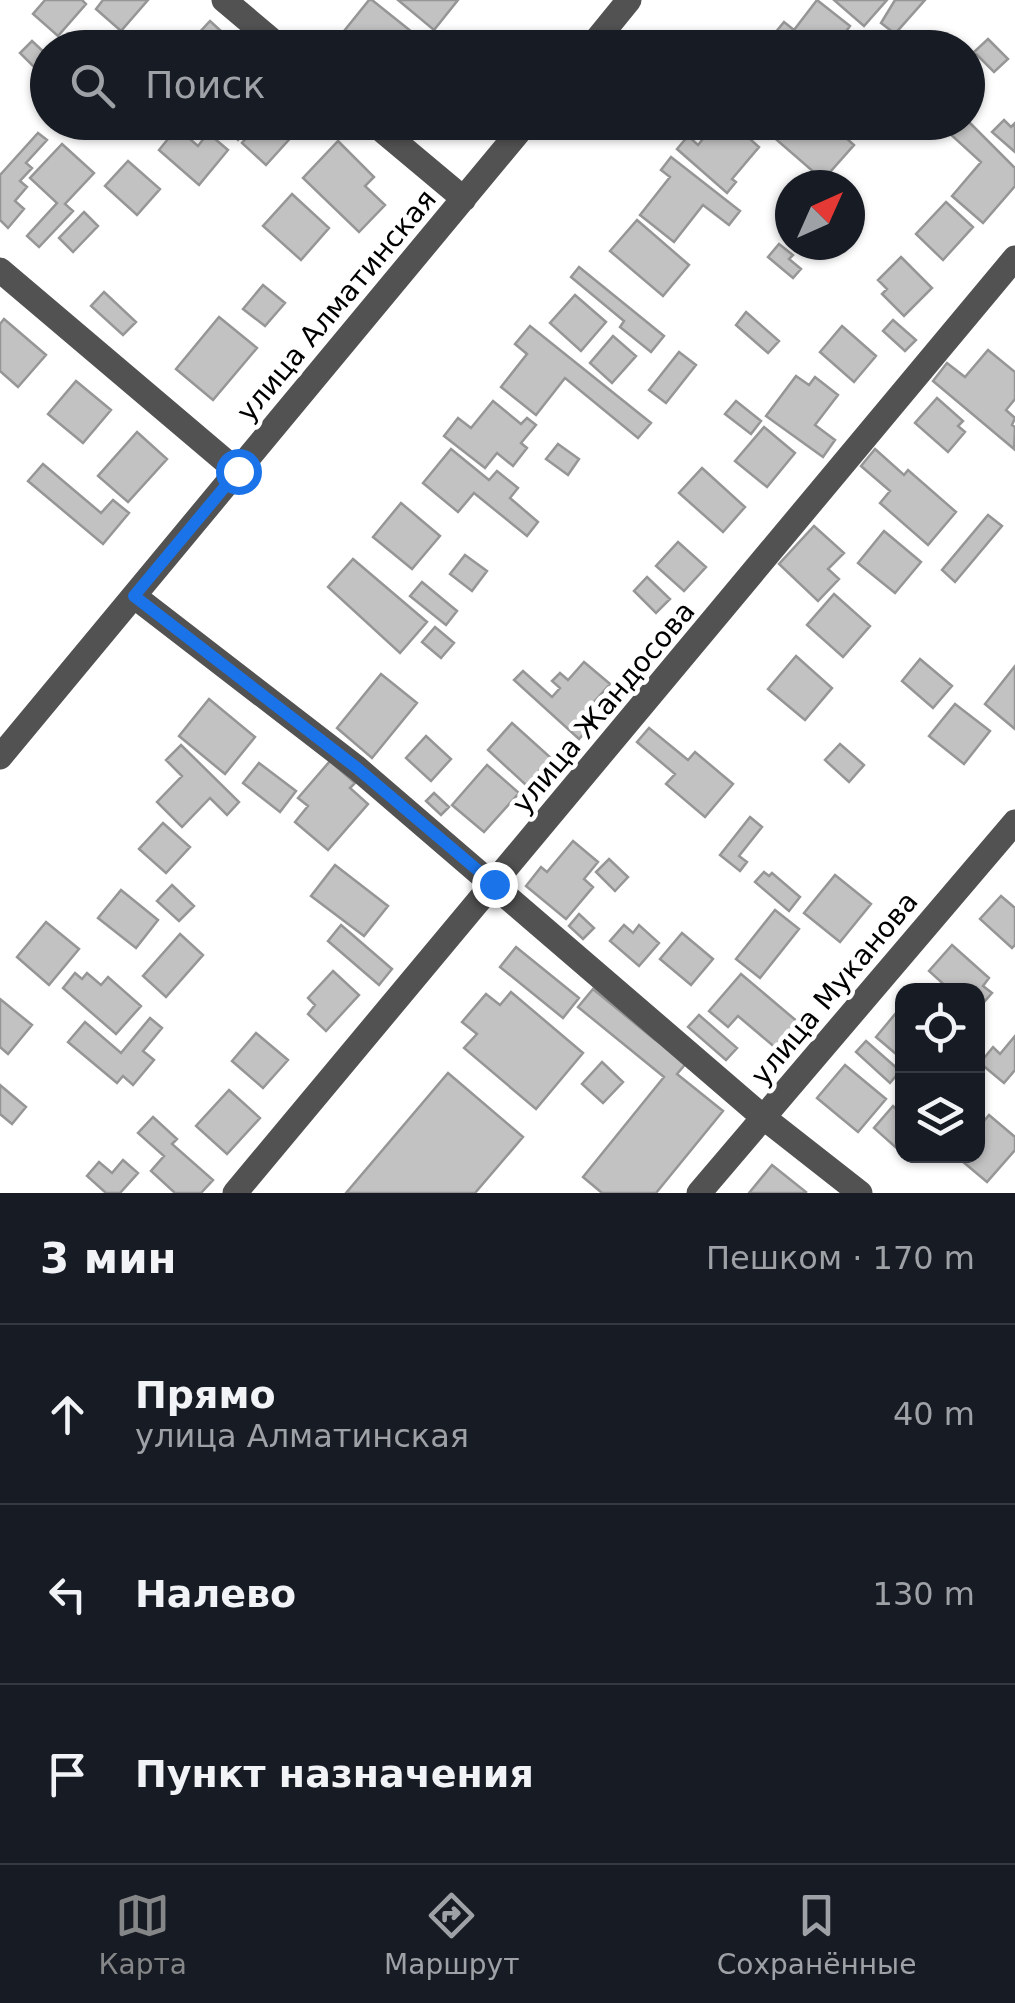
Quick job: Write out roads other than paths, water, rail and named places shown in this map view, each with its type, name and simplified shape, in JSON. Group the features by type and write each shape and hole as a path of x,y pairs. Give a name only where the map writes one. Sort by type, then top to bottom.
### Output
{"street":[{"path":"224,0 260,30"},
{"path":"605,30 629,0"},
{"path":"394,140 464,199"},
{"name":"улица Алматинская","path":"0,755 512,140"},
{"name":"улица Жандосова","path":"235,1193 1015,258"},
{"path":"0,270 238,471"},
{"path":"134,596 357,768 763,1117 860,1193"},
{"name":"улица Муканова","path":"699,1193 1015,822"}]}
